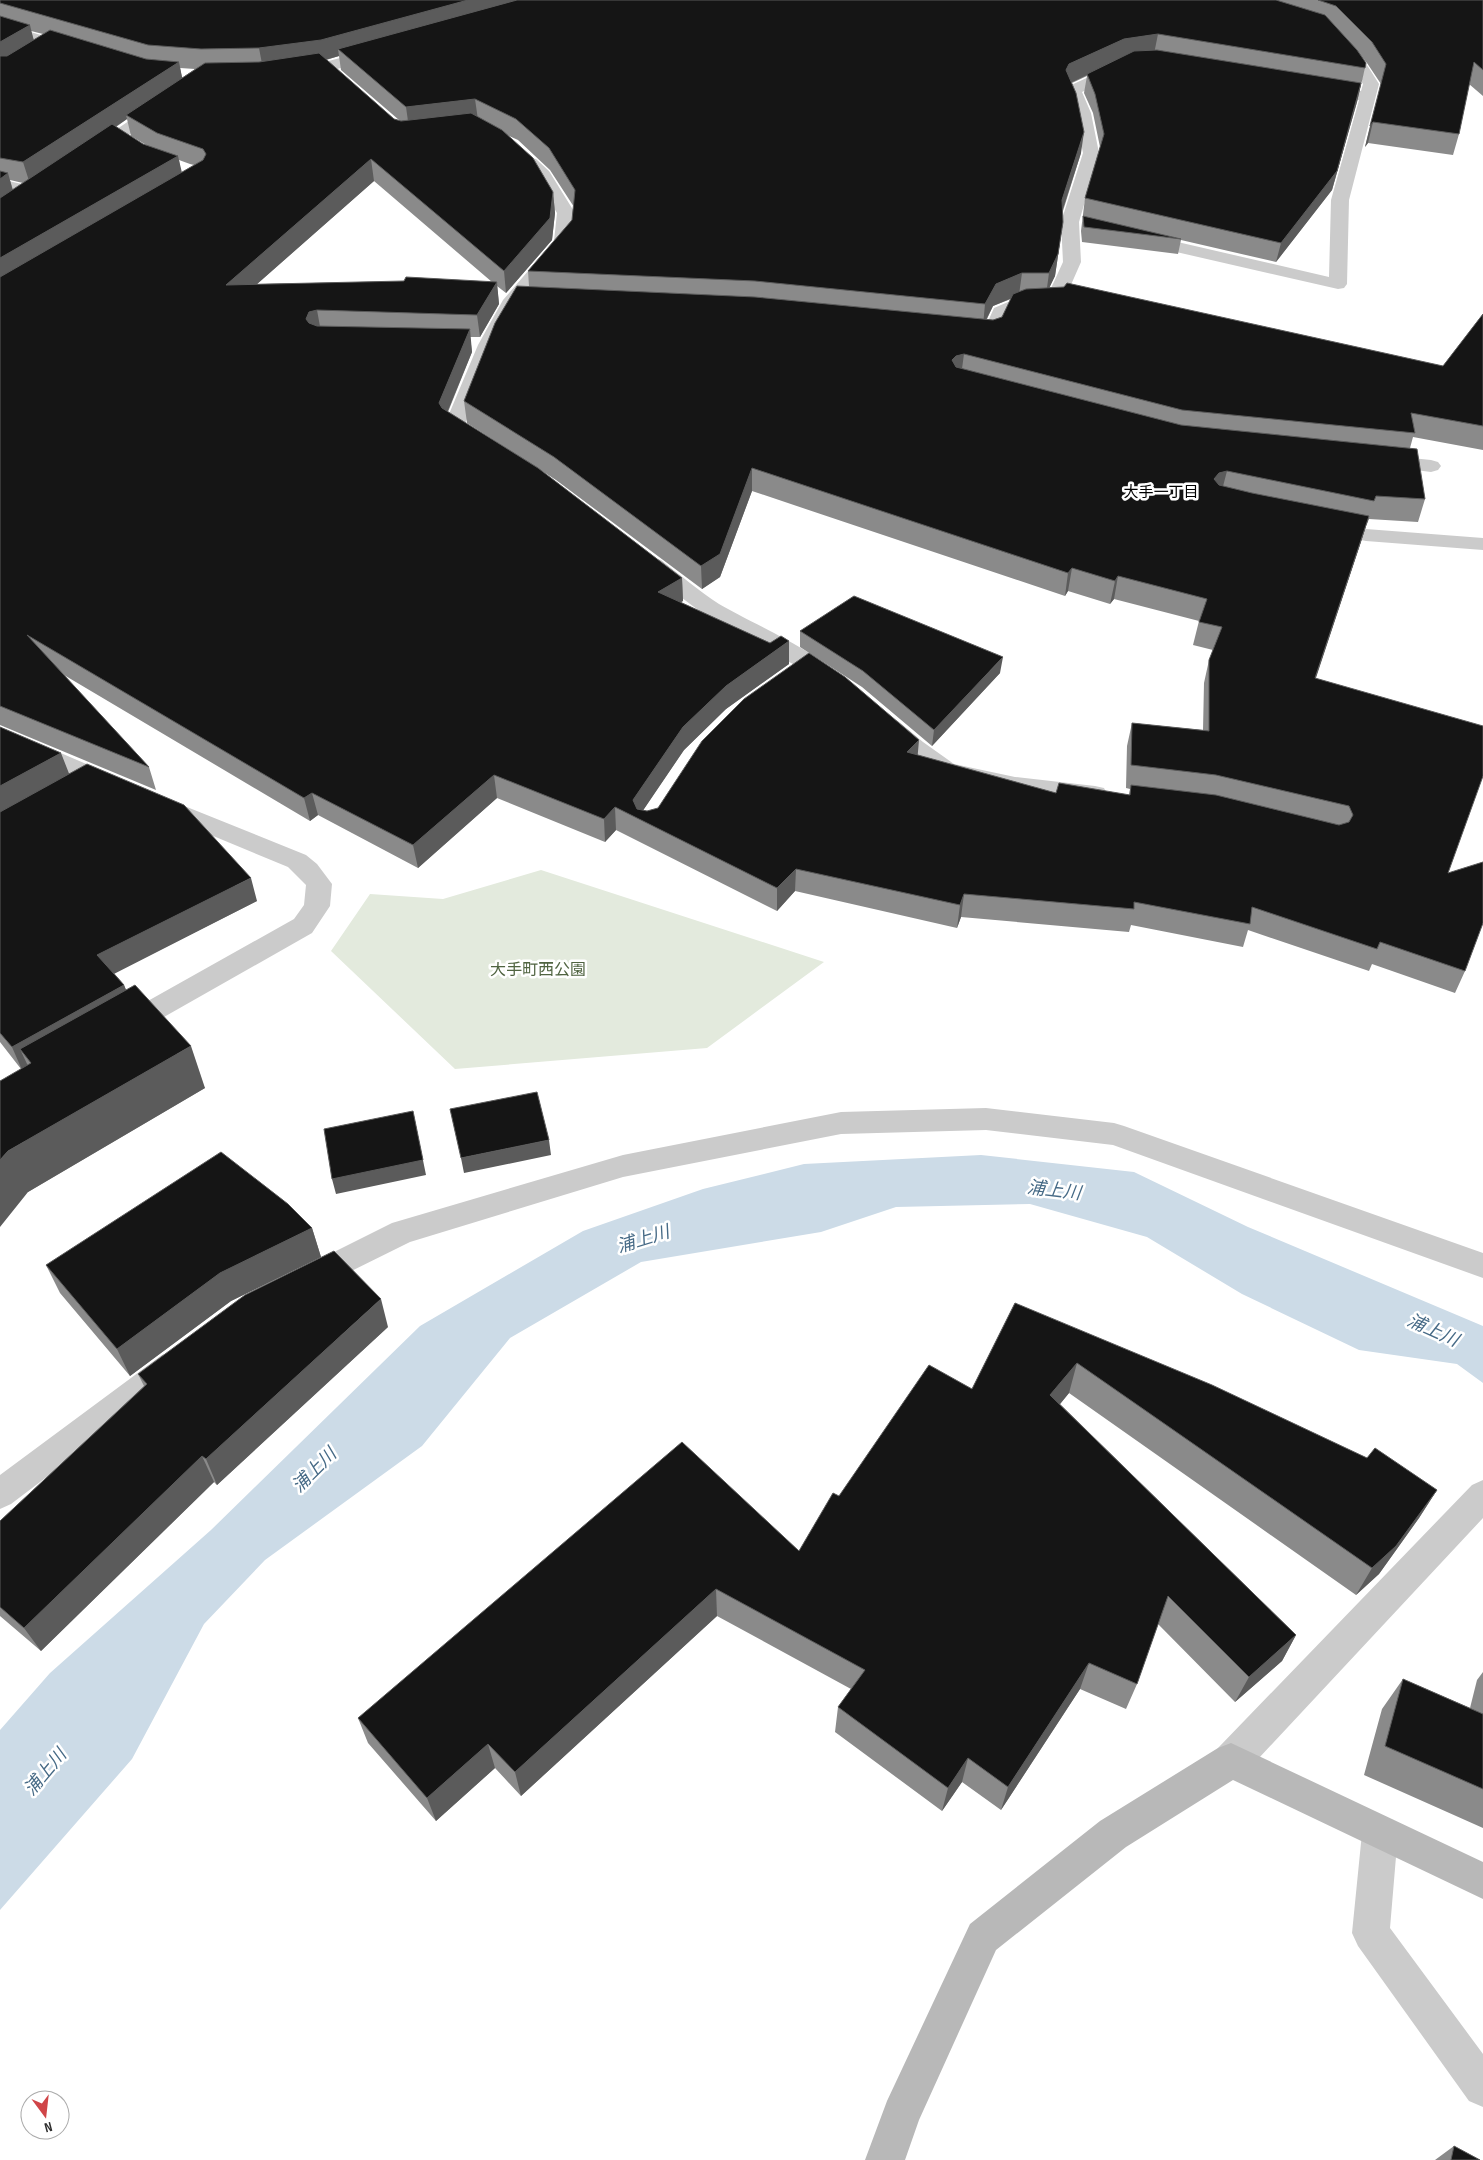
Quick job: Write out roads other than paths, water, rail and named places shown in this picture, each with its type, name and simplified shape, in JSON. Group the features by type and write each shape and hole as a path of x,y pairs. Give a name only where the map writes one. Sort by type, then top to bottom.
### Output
{"street":[{"path":"0,28 89,54"},
{"path":"1128,235 1338,284 1340,200 1371,84 1360,67 1333,38"},
{"path":"38,52 54,43"},
{"path":"281,73 326,67 393,48"},
{"path":"952,330 991,334 1001,312 1020,303 1054,303 1072,262 1070,222 1091,153 1083,113 1073,90 1128,64 1136,63"},
{"path":"326,67 341,79"},
{"path":"1300,86 1368,97"},
{"path":"74,164 172,98"},
{"path":"116,136 131,145"},
{"path":"493,450 454,426 477,344 521,301 563,242 566,213 543,175 518,151"},
{"path":"16,203 50,180"},
{"path":"0,184 33,192"},
{"path":"1070,222 1089,226"},
{"path":"1363,459 1431,466"},
{"path":"1310,524 1366,535 1483,544"},
{"path":"640,555 710,608 808,663 846,689"},
{"path":"786,679 808,663"},
{"path":"874,712 915,748 947,770 1015,785 1112,796"},
{"path":"0,736 297,861 308,870 319,884 317,906 302,926 104,1038"},
{"path":"67,790 92,776"},
{"path":"287,1290 402,1232 623,1166 841,1123 986,1119 1114,1134 1483,1266"},
{"path":"0,1494 196,1347"},
{"path":"885,2160 901,2115 983,1937 1113,1834 1231,1761 1483,1495"},
{"path":"1231,1761 1483,1882"},
{"path":"1380,1833 1371,1933 1483,2087"}],"water":[{"name":"浦上川","path":"981,1155 1134,1172 1248,1227 1483,1326 1483,1383 1457,1364 1359,1350 1242,1294 1147,1237 1030,1204 896,1207 821,1232 641,1262 510,1338 422,1446 265,1560 204,1624 132,1759 0,1910 0,1730 50,1673 211,1530 420,1326 583,1231 703,1189 804,1164"}],"district":[{"name":"大手一丁目","path":"1161,492"}],"park label":[{"name":"大手町西公園","path":"538,969"}]}
